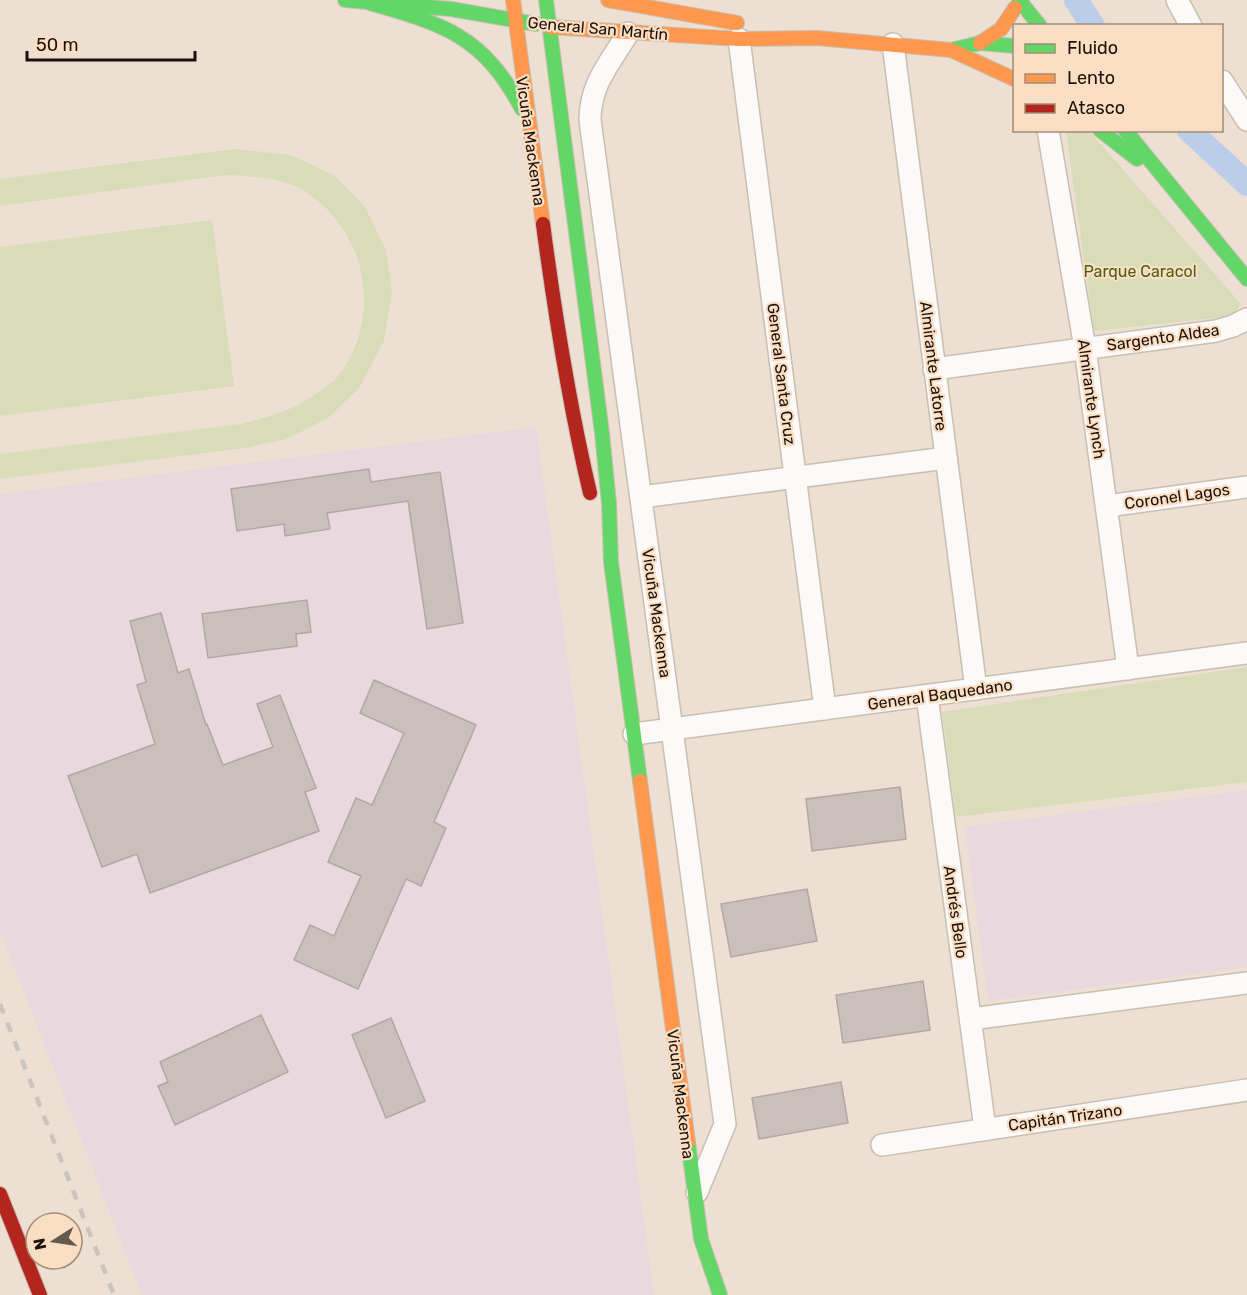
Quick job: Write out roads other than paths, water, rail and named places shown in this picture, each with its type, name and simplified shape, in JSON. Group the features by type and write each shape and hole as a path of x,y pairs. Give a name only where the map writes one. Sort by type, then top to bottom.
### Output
{"main road":[{"name":"General San Martín","path":"345,0 452,9 550,27 739,39 817,38 951,50 1013,79"},
{"name":"Vicuña Mackenna","path":"513,0 556,322 572,415 589,488 611,562"},
{"name":"Vicuña Mackenna","path":"546,0 602,434 609,503 611,562 695,1198 701,1239 720,1295"},
{"name":"General San Martín","path":"608,0 631,2 817,38"},
{"path":"370,3 422,18 442,26 471,43 501,72 528,123"},
{"path":"1016,3 1022,24"},
{"path":"1016,3 1038,24"},
{"path":"980,43 1005,26 1016,3"},
{"name":"General San Martín","path":"951,50 980,43 1013,46"},
{"path":"1103,132 1165,181"},
{"path":"1127,132 1247,279"},
{"path":"0,1194 40,1295"},
{"name":"Vicuña Mackenna","path":"697,1267 701,1239"}],"street":[{"path":"1177,0 1190,24"},
{"name":"Vicuña Mackenna","path":"628,33 597,82 590,105 590,120 725,1124 695,1198"},
{"name":"General Santa Cruz","path":"739,39 825,709"},
{"name":"Almirante Latorre","path":"893,44 976,689"},
{"path":"1223,84 1247,120"},
{"name":"Almirante Lynch","path":"1048,132 1085,348 1128,669"},
{"name":"Sargento Aldea","path":"934,369 1225,329 1247,319"},
{"path":"641,497 946,458"},
{"name":"Coronel Lagos","path":"1107,506 1247,487"},
{"name":"General Baquedano","path":"634,734 1247,653"},
{"name":"Andrés Bello","path":"927,696 985,1129"},
{"path":"970,1019 1247,983"},
{"name":"Capitán Trizano","path":"882,1145 1247,1090"}],"waterway":[{"path":"1076,0 1092,24"},
{"path":"1191,132 1247,184"}],"railway":[{"path":"0,1004 114,1295"}],"park label":[{"name":"Parque Caracol","path":"1140,271"}]}
